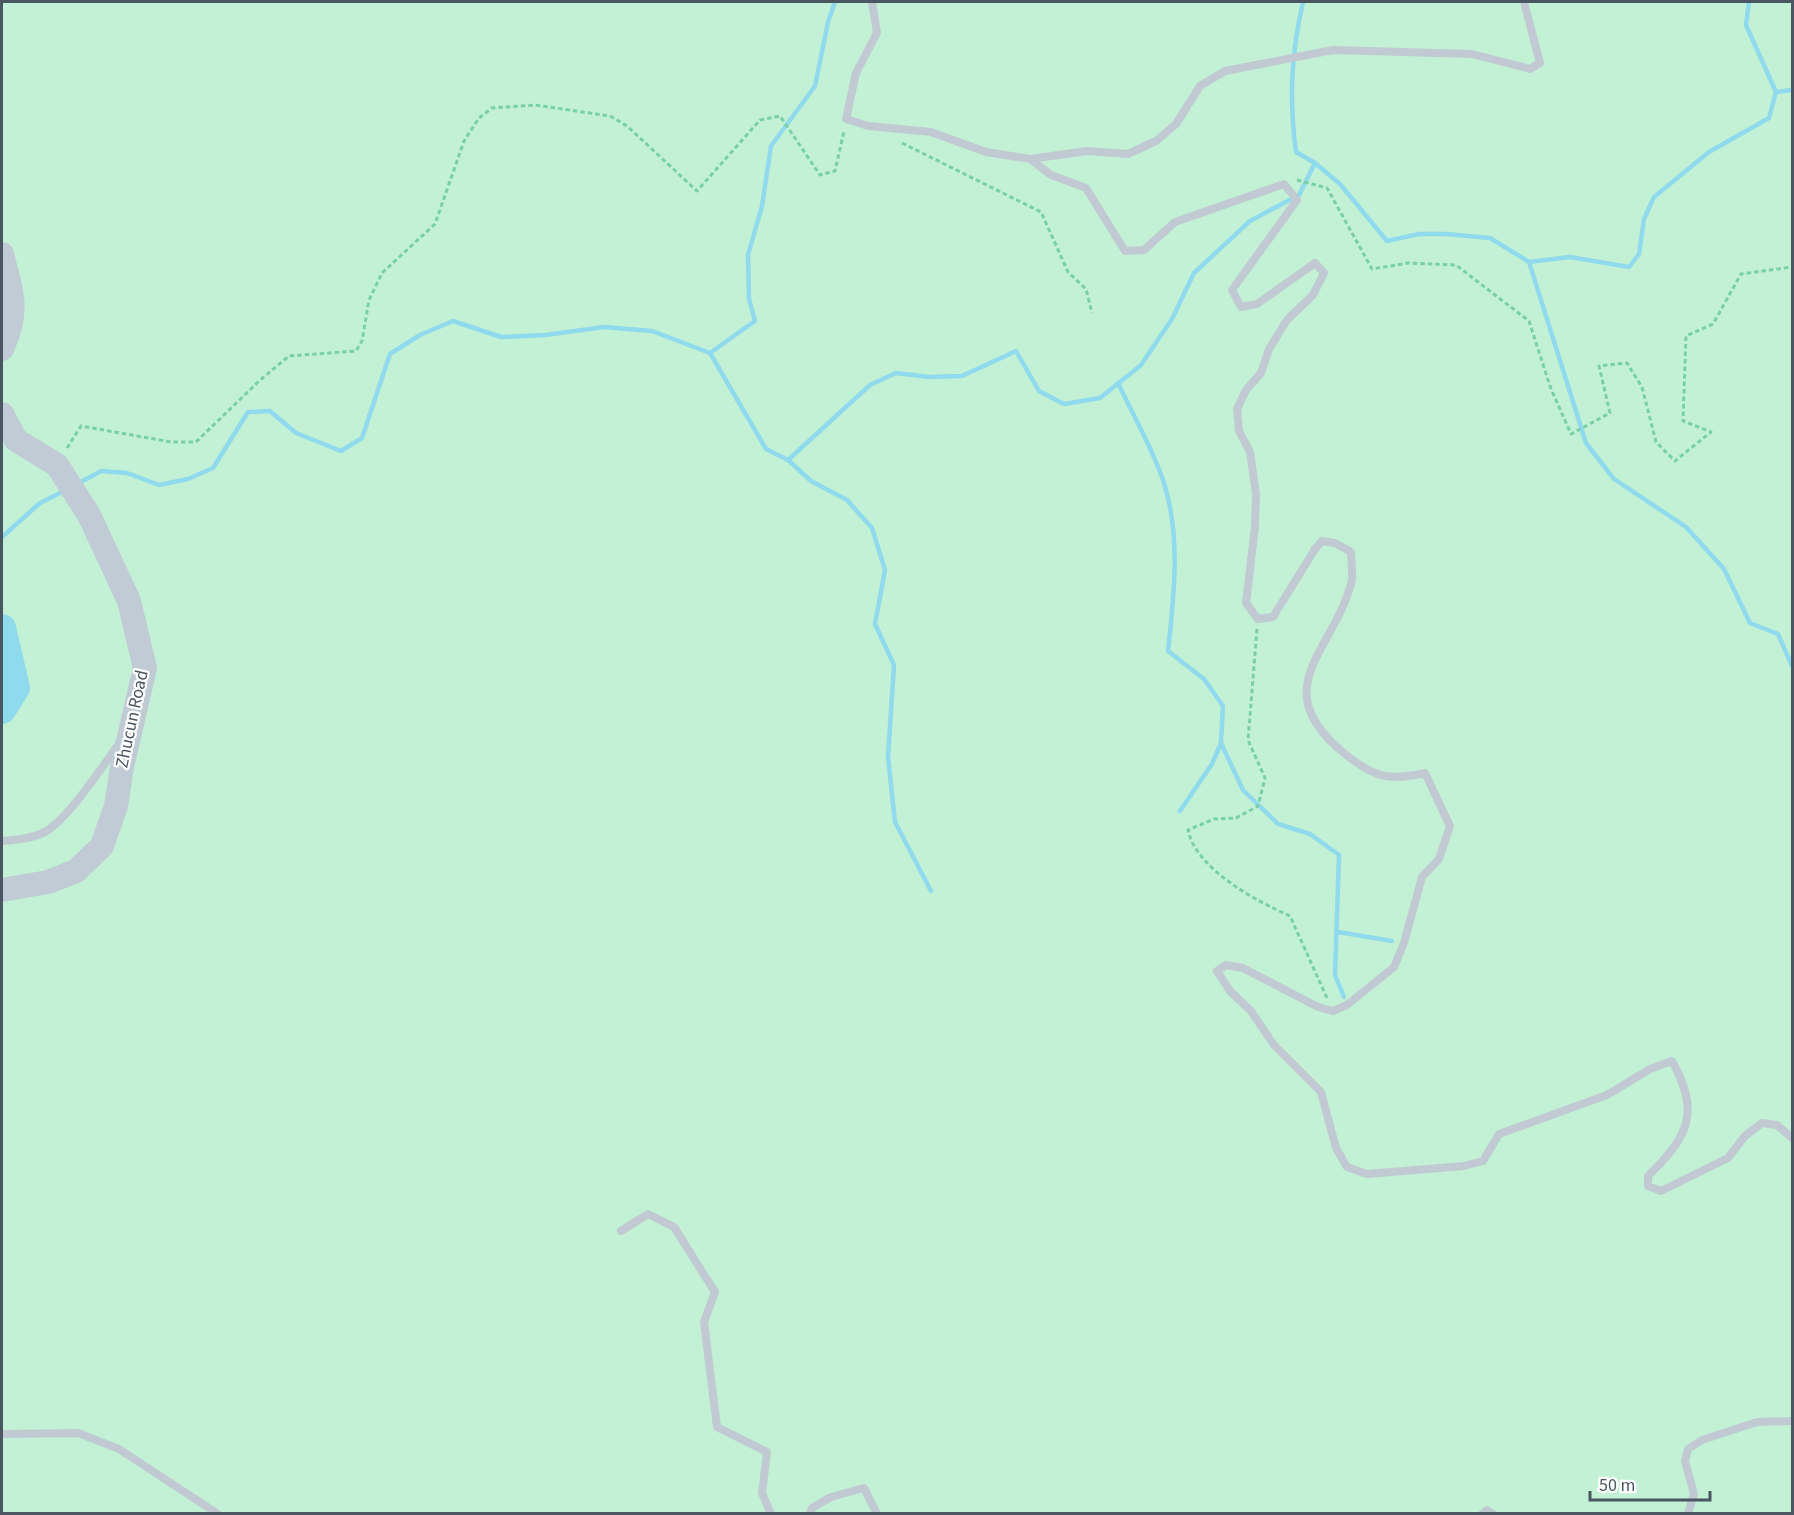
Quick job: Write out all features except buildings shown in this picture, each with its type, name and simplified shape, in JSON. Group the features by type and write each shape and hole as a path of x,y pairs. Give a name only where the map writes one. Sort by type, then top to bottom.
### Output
{"street":[{"path":"2,254 14,303 12,326 2,349"},
{"name":"Zhucun Road","path":"2,414 16,440 57,465 89,515 129,601 146,668 137,696 134,724 122,767 116,806 102,846 76,872 48,882 2,890"}],"lane":[{"path":"872,2 877,33 856,73 846,119 868,126 931,132 986,152 1030,159 1087,151 1128,154 1156,141 1176,123 1200,87 1225,72 1333,50 1472,54 1530,69 1540,63 1524,2"},
{"path":"1030,159 1050,175 1086,188 1125,251 1144,250 1176,222 1284,184 1297,200 1233,290 1241,307 1257,304 1315,262 1324,273 1313,296 1287,320 1269,350 1261,373 1246,390 1237,409 1239,432 1250,452 1256,494 1246,603 1258,619 1273,617 1322,541 1335,543 1351,552 1352,578 1344,601 1306,678 1306,701 1320,730 1344,754 1369,772 1396,780 1425,773 1450,826 1439,859 1422,877 1404,944 1394,968 1347,1005 1333,1011 1290,994 1243,968 1226,965 1217,971 1230,991 1251,1011 1274,1046 1321,1092 1336,1148 1347,1167 1367,1174 1464,1166 1483,1161 1499,1134 1607,1095 1650,1069 1672,1061 1684,1084 1689,1118 1674,1150 1648,1176 1648,1186 1661,1191 1728,1158 1745,1136 1762,1123 1777,1125 1792,1138"},
{"path":"2,841 22,840 51,829 87,788 134,724"},
{"path":"621,1231 648,1214 675,1227 715,1292 704,1322 717,1427 767,1452 762,1493 771,1514"},
{"path":"1688,1514 1694,1494 1685,1461 1688,1449 1702,1440 1757,1422 1792,1423"},
{"path":"2,1434 78,1433 119,1449 218,1514"},
{"path":"810,1514 812,1508 831,1497 864,1488 877,1514"},
{"path":"1482,1514 1487,1510 1493,1514"}],"path":[{"path":"57,465 81,426 171,442 196,442 259,381 289,356 356,351 362,341 369,300 382,273 435,224 464,141 479,118 492,108 536,105 610,116 627,126 697,191 760,120 780,116 820,175 835,171 846,119"},
{"path":"898,141 1041,212 1068,272 1086,289 1092,313"},
{"path":"1284,184 1298,179 1327,188 1372,269 1408,263 1456,265 1529,321 1551,389 1571,434 1610,413 1599,366 1628,363 1642,387 1656,442 1675,461 1711,432 1683,421 1686,336 1713,324 1741,274 1792,267"},
{"path":"1258,619 1248,740 1265,778 1258,806 1236,818 1214,819 1188,830 1191,845 1228,881 1257,902 1290,916 1333,1011"}],"green space":[{"path":"2,2 1792,2 1792,1513 2,1513"}],"waterway":[{"path":"710,353 755,321 749,299 748,255 762,206 771,146 815,86 828,22 835,2"},
{"path":"1303,2 1292,77 1294,132 1296,152 1315,163"},
{"path":"1749,2 1746,25 1776,92"},
{"path":"79,483 101,471 127,473 159,485 188,479 213,468 248,412 270,411 296,433 341,451 362,438 390,354 420,335 453,321 501,337 545,335 604,327 652,331 710,353 766,449 788,460 870,385 896,373 929,377 962,376 1016,351 1039,391 1064,404 1100,398 1141,365 1172,319 1194,273 1250,221 1299,195 1315,163 1340,184 1387,241 1419,234 1490,238 1529,262 1570,257 1629,267 1639,254 1644,219 1654,197 1709,152 1769,118 1776,92 1792,90"},
{"path":"1529,262 1586,443 1614,479 1686,527 1724,569 1750,623 1778,634 1792,666"},
{"path":"1118,383 1164,483 1173,524 1175,567 1168,651 1204,679 1223,706 1221,743 1243,790 1278,824 1310,834 1339,855 1335,975 1344,997"},
{"path":"788,460 811,481 847,500 872,528 885,570 875,624 894,665 888,757 895,822 931,891"},
{"path":"2,537 40,503 66,490"},
{"path":"2,628 16,688 2,710"},
{"path":"1180,811 1212,764 1221,743"},
{"path":"1338,932 1392,941"}]}
